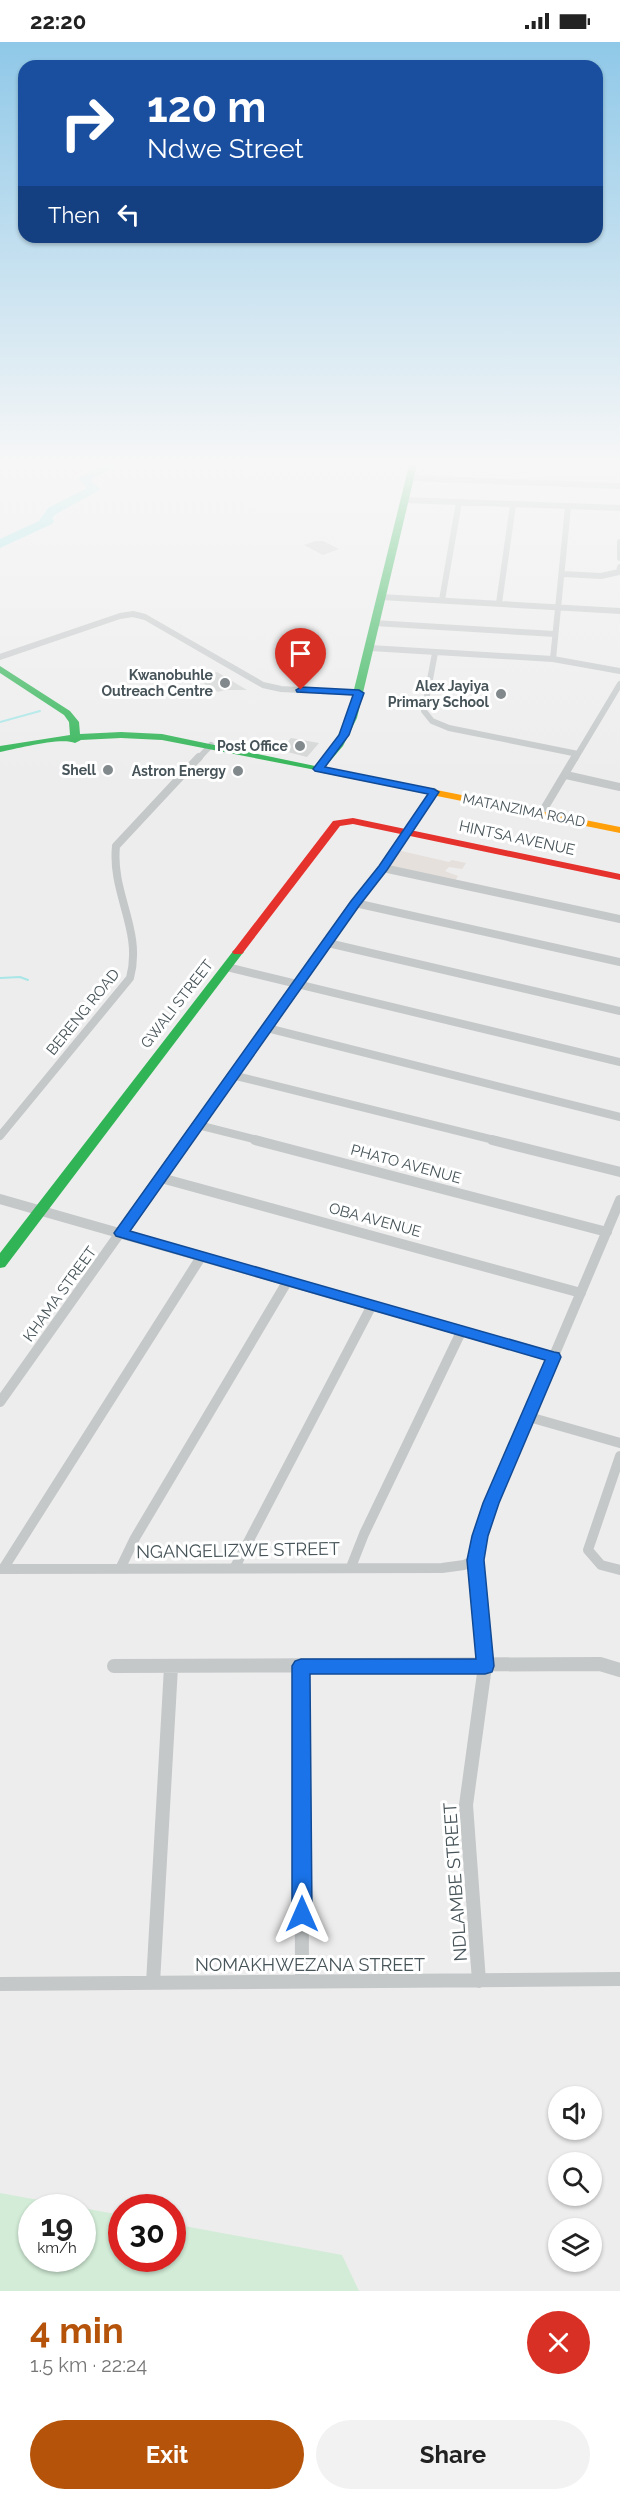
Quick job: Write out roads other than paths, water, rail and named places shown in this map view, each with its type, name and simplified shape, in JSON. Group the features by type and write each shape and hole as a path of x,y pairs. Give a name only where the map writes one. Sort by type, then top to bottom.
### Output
{"street":[{"path":"318,769 344,735 359,693 387,570"},
{"path":"442,600 447,570"},
{"path":"499,603 504,570"},
{"path":"553,659 563,570"},
{"path":"563,574 601,576 620,571"},
{"path":"381,597 620,611"},
{"path":"0,657 120,616 139,615 263,685 281,689 359,693"},
{"path":"374,623 555,634"},
{"path":"370,648 553,659 620,671"},
{"path":"435,653 424,711 432,721 459,730 578,754"},
{"path":"0,669 67,713 74,722 75,738"},
{"path":"541,814 620,684"},
{"name":"MATANZIMA ROAD","path":"0,751 75,738 142,735 212,747 620,830"},
{"name":"BERENG ROAD","path":"0,1136 130,978 134,965 134,945 115,871 116,846 212,747"},
{"path":"566,775 620,786"},
{"name":"KHAMA STREET","path":"0,1402 355,903 383,868 434,792"},
{"name":"GWALI STREET","path":"0,1263 337,823 347,820 407,832"},
{"name":"HINTSA AVENUE","path":"407,832 620,877"},
{"path":"383,868 620,919"},
{"path":"355,903 620,962"},
{"path":"328,943 620,1011"},
{"path":"227,967 620,1062"},
{"path":"267,1028 620,1117"},
{"path":"232,1075 620,1172"},
{"name":"PHATO AVENUE","path":"198,1125 607,1232"},
{"name":"OBA AVENUE","path":"161,1178 582,1293"},
{"path":"0,1199 554,1357"},
{"name":"NDLAMBE STREET","path":"479,1981 466,1805 485,1666 475,1560 484,1521 620,1200"},
{"path":"2,1569 201,1257"},
{"path":"120,1569 141,1528 286,1282"},
{"path":"235,1567 371,1306"},
{"path":"351,1567 364,1534 461,1332"},
{"path":"529,1416 620,1443"},
{"path":"620,1455 588,1550 591,1557 602,1566 620,1570"},
{"name":"NGANGELIZWE STREET","path":"2,1569 442,1568 464,1565 475,1560"},
{"path":"114,1666 600,1664 620,1670"},
{"path":"301,1666 302,1981"},
{"path":"153,1983 171,1667"},
{"name":"NOMAKHWEZANA STREET","path":"0,1984 620,1979"}],"waterway":[{"path":"0,722 40,711"},
{"path":"0,978 20,977 28,980"}],"place":[{"name":"Kwanobuhle Outreach Centre","path":"225,683"},
{"name":"Alex Jayiya Primary School","path":"501,694"},
{"name":"Post Office","path":"300,746"},
{"name":"Shell","path":"108,770"},
{"name":"Astron Energy","path":"238,771"}]}
